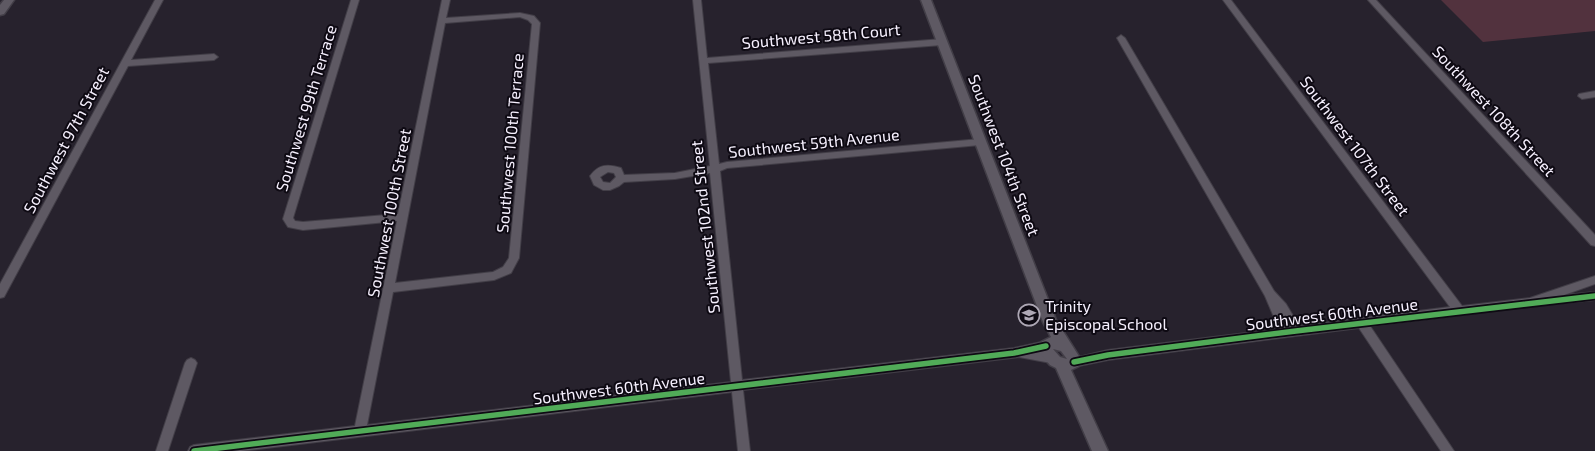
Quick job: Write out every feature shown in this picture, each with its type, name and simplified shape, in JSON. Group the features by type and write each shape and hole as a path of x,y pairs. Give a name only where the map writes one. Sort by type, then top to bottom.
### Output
{"street":[{"path":"0,12 9,0"},
{"name":"Southwest 97th Street","path":"0,294 159,0"},
{"name":"Southwest 99th Terrace","path":"354,0 288,219 292,224 308,226 403,217"},
{"name":"Southwest 100th Street","path":"360,431 446,0"},
{"name":"Southwest 102nd Street","path":"697,0 744,451"},
{"name":"Southwest 104th Street","path":"926,0 1050,322 1073,391 1080,400 1100,451"},
{"name":"Southwest 107th Street","path":"1227,0 1459,310"},
{"name":"Southwest 108th Street","path":"1372,0 1595,242"},
{"name":"Southwest 100th Terrace","path":"389,288 489,277 508,270 515,254 536,26 531,18 516,15 442,21"},
{"path":"1121,38 1270,294 1272,303 1291,331"},
{"name":"Southwest 58th Court","path":"703,61 942,42"},
{"path":"125,63 214,57"},
{"path":"1582,96 1595,94"},
{"name":"Southwest 59th Avenue","path":"621,178 702,174 727,165 980,142"},
{"name":"Southwest 60th Avenue","path":"1531,302 1538,297 1595,280"},
{"name":"Southwest 60th Avenue","path":"194,451 1014,353 1108,355 1459,310 1595,296"},
{"path":"1362,322 1448,451"},
{"path":"162,451 191,363"}],"shaded area":[{"path":"1441,0 1595,0 1595,31 1483,42"}],"cycle path":[{"path":"1074,362 1108,355 1296,331 1595,296"},
{"path":"194,451 1014,353 1046,346"}],"place":[{"name":"Trinity Episcopal School","path":"1029,315"}]}
